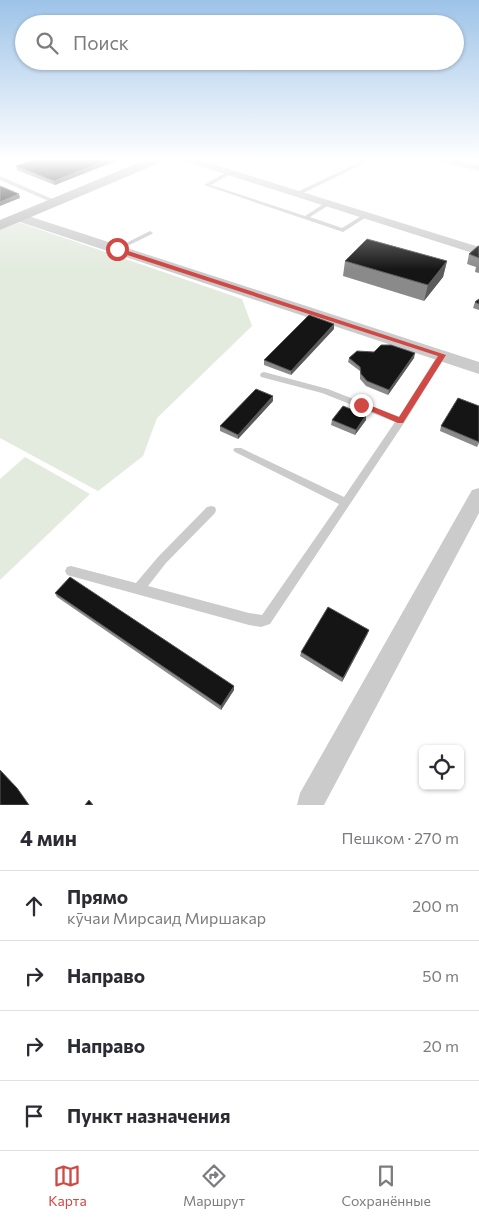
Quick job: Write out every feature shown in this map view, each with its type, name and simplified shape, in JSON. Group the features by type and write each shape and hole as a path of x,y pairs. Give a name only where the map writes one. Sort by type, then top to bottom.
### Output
{"main road":[{"path":"6,222 70,196"}],"street":[{"path":"302,196 479,251"},
{"path":"6,222 117,249 479,368"},
{"path":"309,804 479,495"}],"lane":[{"path":"40,196 55,202"},
{"path":"238,196 343,230 364,216"},
{"path":"305,218 327,204"},
{"path":"117,249 150,233"},
{"path":"71,571 249,619 266,620 400,421 442,355"},
{"path":"264,375 325,391 400,421"},
{"path":"238,450 344,502"},
{"path":"140,589 162,560 211,510"}],"shaded area":[{"path":"18,222 242,299 252,326 157,418 143,456 98,491 0,438 0,230"},
{"path":"25,457 90,494 0,580 0,479"}],"building":[{"path":"0,196 15,196 0,202"},
{"path":"367,239 447,261 428,285 345,261"},
{"path":"478,246 479,258 469,254"},
{"path":"309,315 334,324 291,371 264,360"},
{"path":"381,345 391,345 415,353 389,390 367,381 361,374 360,367 349,358 357,351 374,352"},
{"path":"256,389 273,396 238,435 220,426"},
{"path":"458,398 479,406 479,442 441,426"},
{"path":"343,406 366,415 356,430 332,420"},
{"path":"70,577 234,686 221,706 55,593"},
{"path":"328,607 369,630 343,678 301,652"},
{"path":"0,770 17,788 29,805 0,805"},
{"path":"89,800 93,805 85,805"}],"route":[{"path":"117,249 442,355 400,421 361,405"}]}
